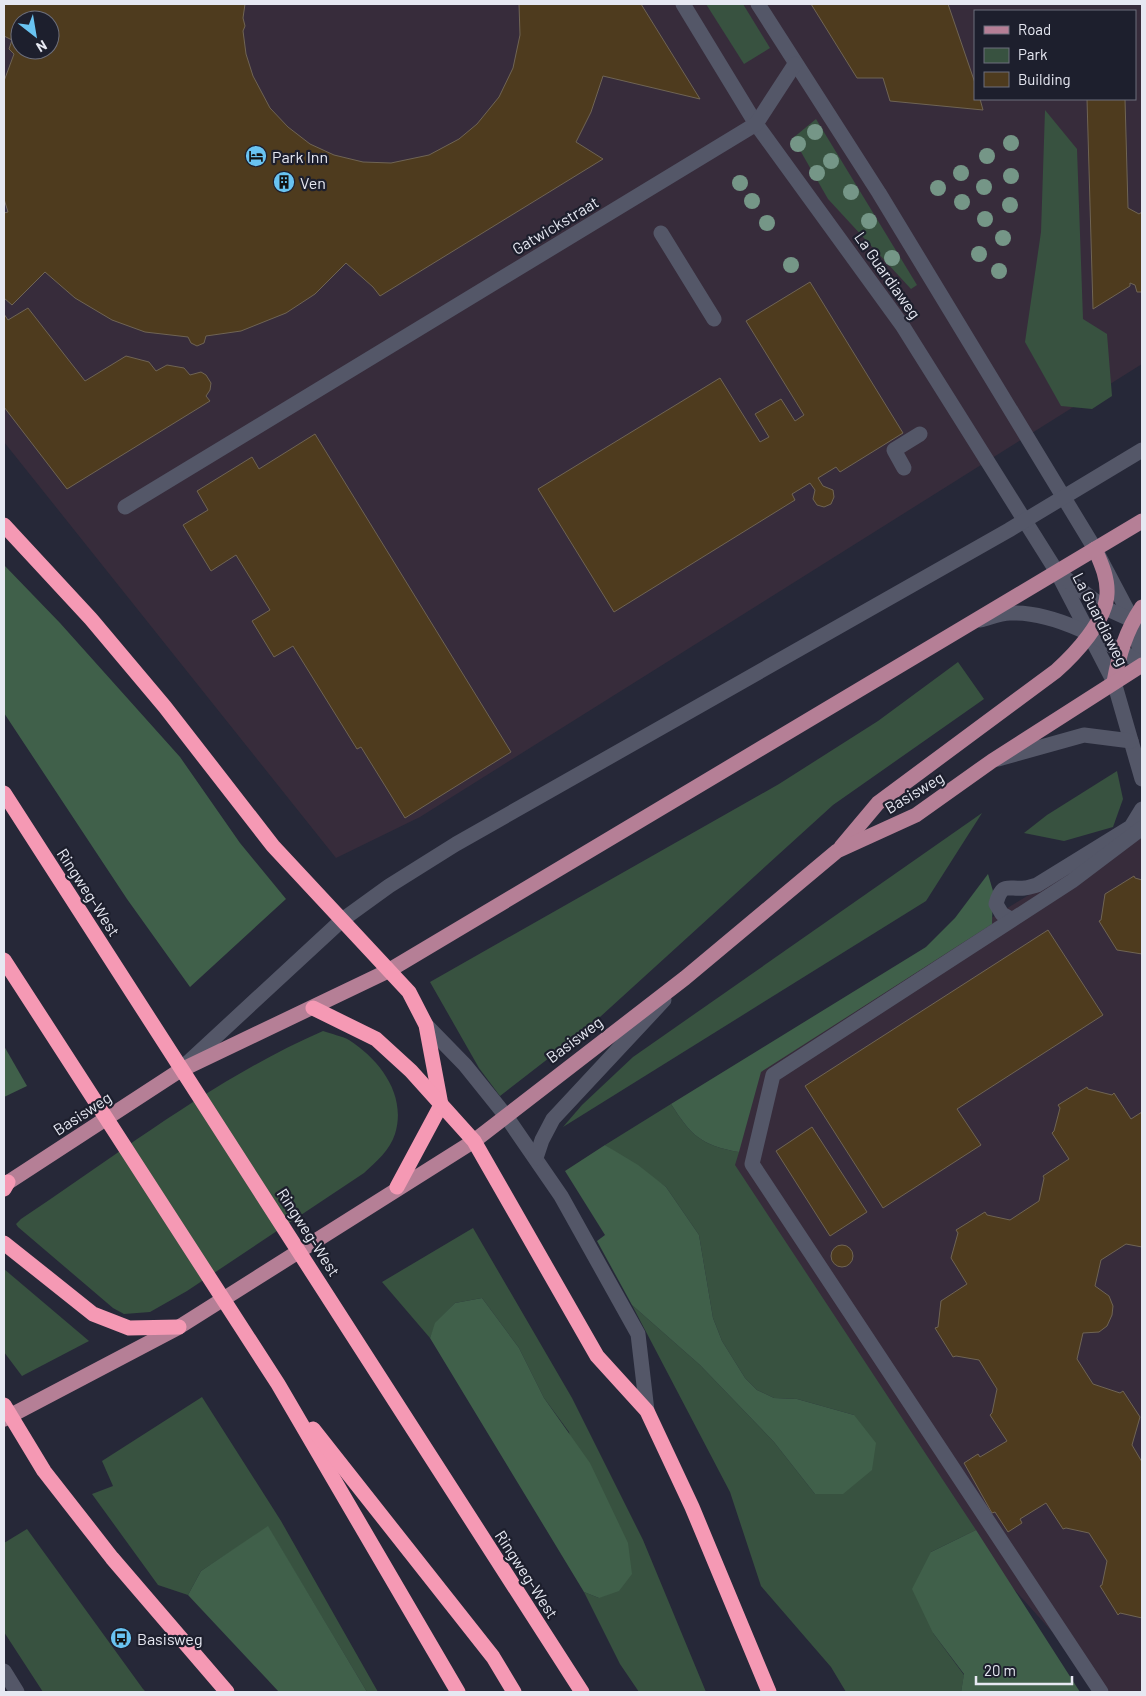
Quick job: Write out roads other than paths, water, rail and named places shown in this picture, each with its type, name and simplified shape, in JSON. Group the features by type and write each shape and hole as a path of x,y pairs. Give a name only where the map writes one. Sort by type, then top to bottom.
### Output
{"highway":[{"path":"4,525 91,619 165,707 273,846 408,992 426,1025 441,1105 398,1187"},
{"name":"Ringweg-West","path":"4,793 358,1340 582,1692"},
{"path":"4,960 278,1384 458,1692"},
{"path":"313,1008 376,1039 411,1071 474,1140 597,1356 647,1411 696,1516 769,1692"},
{"path":"4,1243 93,1314 129,1328 179,1327"},
{"path":"278,1384 493,1657 514,1692"},
{"path":"5,1414 44,1471 112,1558 227,1692"}],"main road":[{"name":"Basisweg","path":"5,1185 179,1071 388,971 980,620 1095,548 1142,522"},
{"path":"837,852 878,803 1056,671 1075,654 1089,633 1103,607 1107,595 1105,574 1095,548"},
{"path":"1114,682 1120,650 1138,622 1142,607"},
{"name":"Basisweg","path":"5,1414 179,1327 474,1140 685,978 837,852 916,815 992,761 1142,663"}],"street":[{"name":"La Guardiaweg","path":"683,4 756,124 902,325 1057,572 1114,682 1142,779"},
{"name":"La Guardiaweg","path":"758,4 879,193 1095,548 1138,622 1142,663"},
{"name":"Gatwickstraat","path":"125,507 756,124 796,64"},
{"path":"661,234 714,319"},
{"path":"904,468 894,450 920,434"},
{"name":"Basisweg","path":"179,1071 342,920 389,886 456,844 1026,520 1142,450"},
{"name":"La Guardiaweg","path":"1057,572 1103,607 1138,622"},
{"path":"980,620 1010,613 1042,617 1089,633 1142,663"},
{"path":"992,761 1084,735 1131,741"},
{"path":"1011,919 1002,914 996,904 999,893 1010,886 1023,889 1037,885 1131,827 1142,809"},
{"path":"1101,1692 752,1164 773,1075 1072,881 1142,828"},
{"path":"536,1158 542,1140 558,1112 685,978"},
{"path":"426,1025 466,1066 506,1116 561,1196 638,1334 647,1411"},
{"path":"4,1671 17,1692"}],"place":[{"name":"Park Inn","path":"256,156"},
{"name":"Ven","path":"284,182"},
{"name":"Basisweg","path":"121,1638"}]}
